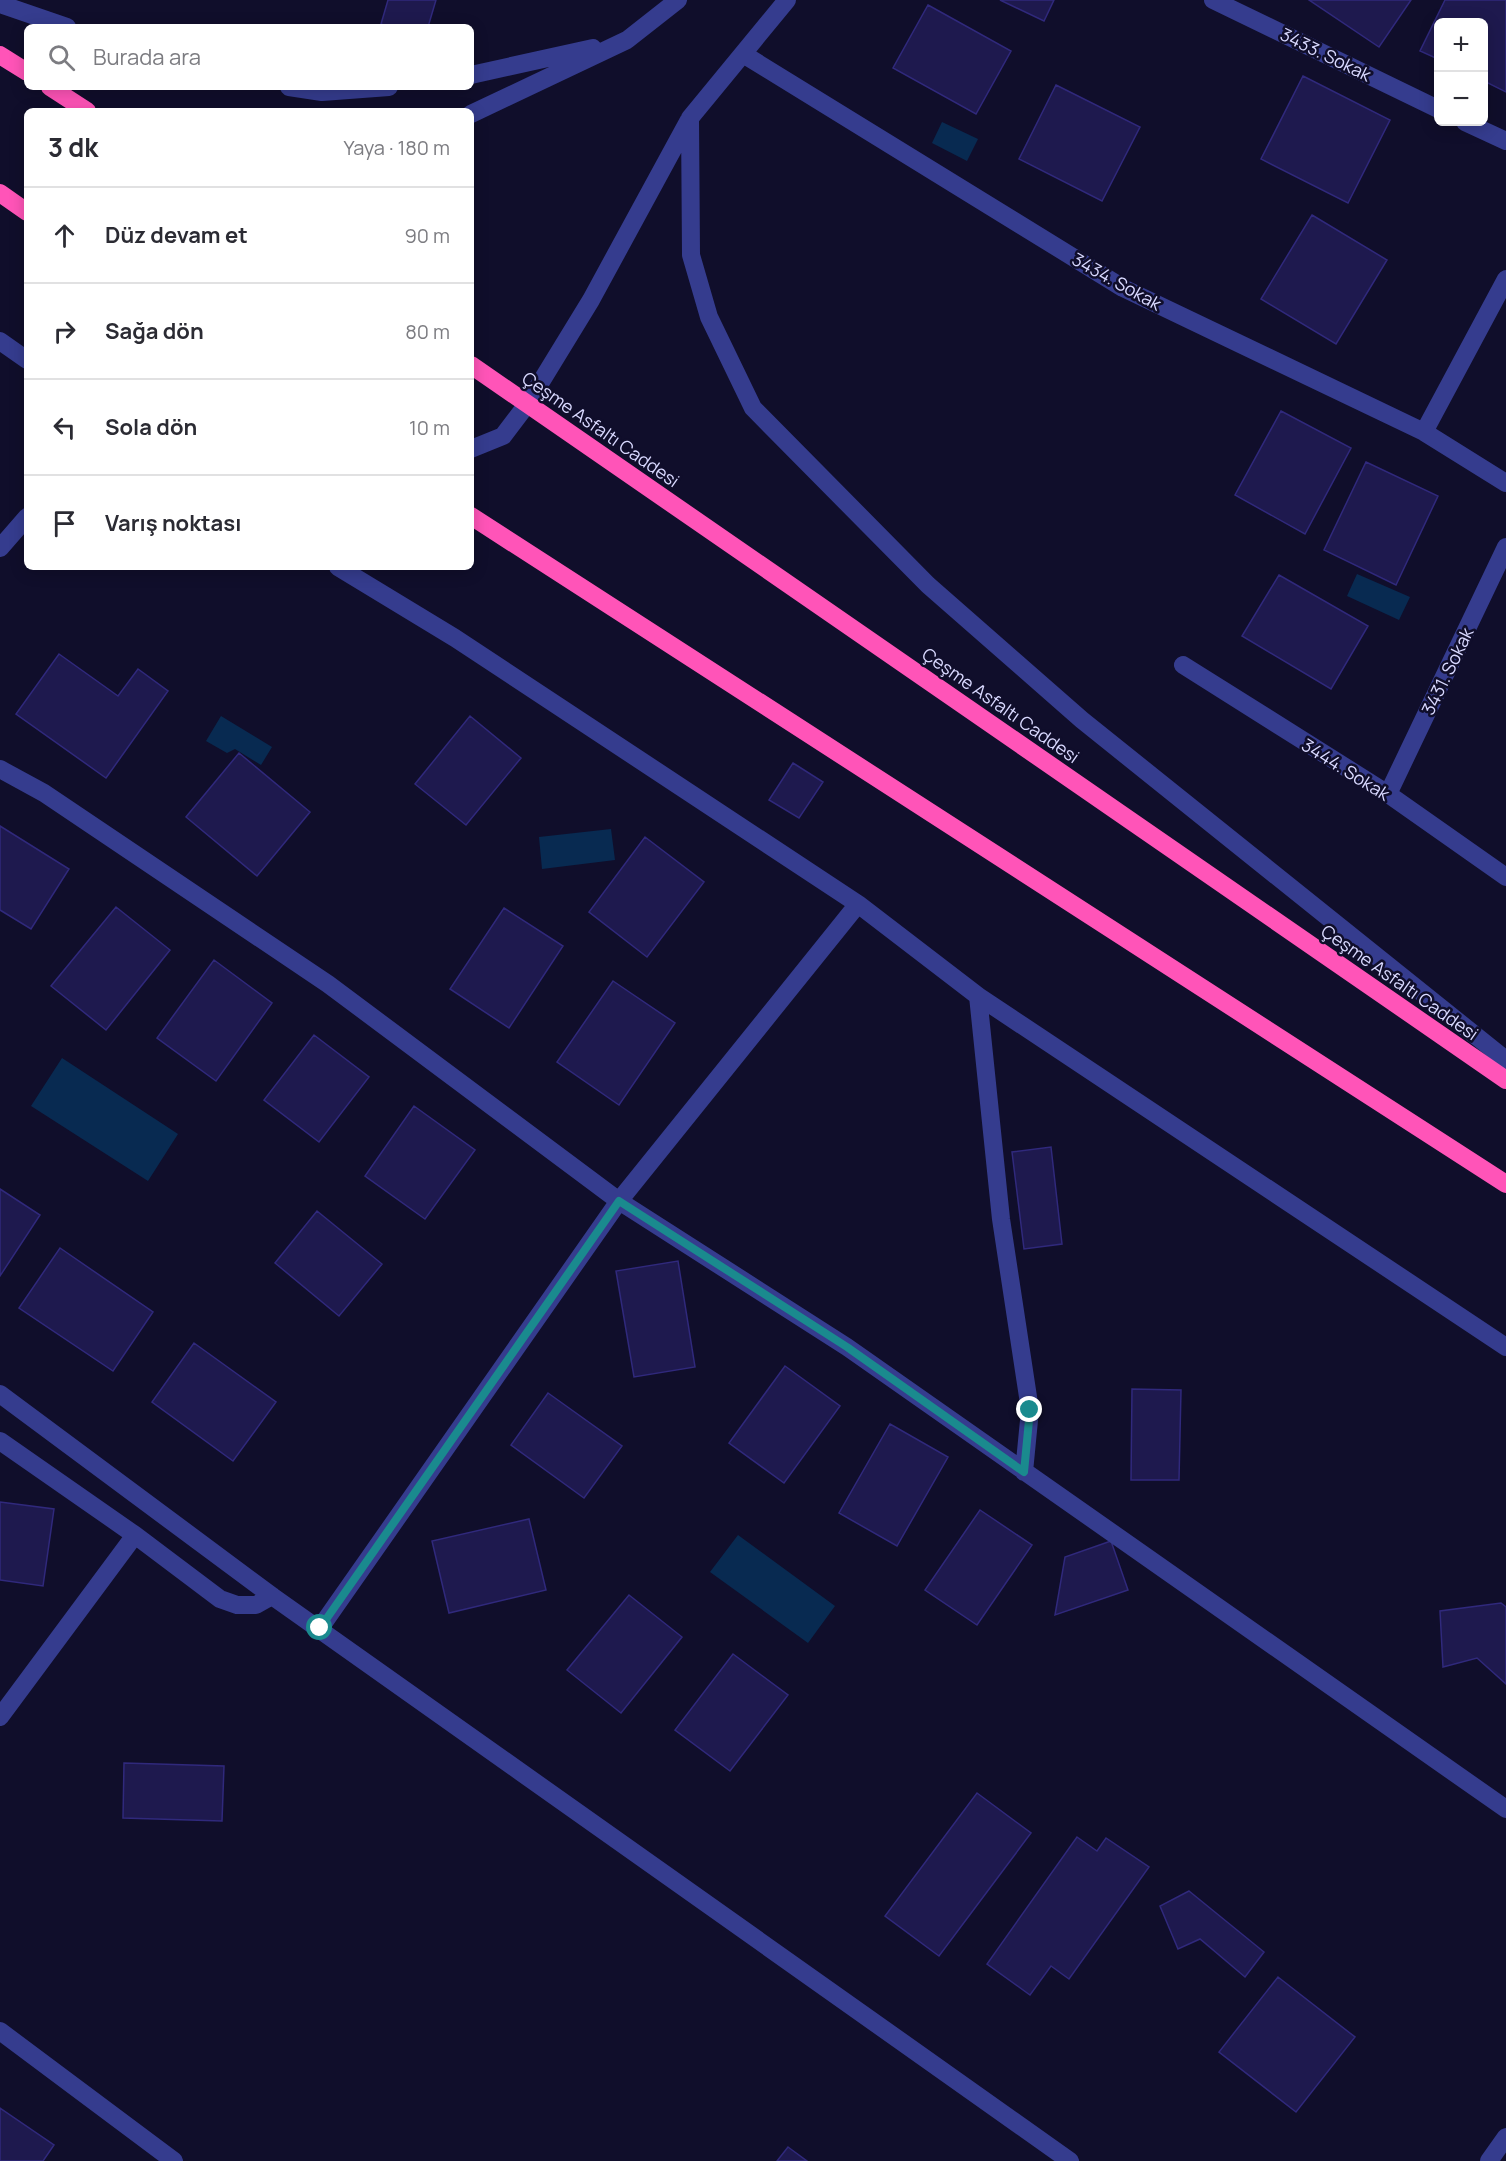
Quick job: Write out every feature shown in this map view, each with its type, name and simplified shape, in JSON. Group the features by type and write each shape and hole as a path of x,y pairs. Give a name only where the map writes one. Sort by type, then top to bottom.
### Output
{"highway":[{"path":"0,55 24,70"},
{"path":"55,90 82,108"},
{"path":"0,193 24,210"},
{"name":"Çeşme Asfaltı Caddesi","path":"474,367 1506,1080"},
{"path":"474,518 1506,1184"}],"street":[{"path":"474,113 627,40 678,0"},
{"path":"474,448 503,436 528,403 591,300 690,118 787,0"},
{"name":"3433. Sokak","path":"1213,0 1434,107"},
{"path":"0,4 58,24"},
{"path":"474,74 627,40"},
{"name":"3434. Sokak","path":"742,54 1123,288 1424,432 1506,483"},
{"path":"309,90 322,92 349,90"},
{"path":"690,118 691,255 709,317 753,408 928,585 1082,720 1506,1060"},
{"path":"1474,126 1506,141"},
{"path":"1424,432 1506,279"},
{"path":"0,341 24,358"},
{"path":"0,548 24,520"},
{"name":"3431. Sokak","path":"1388,794 1506,547"},
{"path":"343,570 455,638 858,904 978,996 1506,1347"},
{"name":"3444. Sokak","path":"1183,665 1388,794 1506,877"},
{"path":"0,769 44,793 328,984 619,1201 847,1347 1506,1809"},
{"path":"320,1628 619,1201 858,904"},
{"path":"978,996 1001,1219 1030,1410 1024,1472"},
{"path":"0,1394 273,1596 1070,2161"},
{"path":"0,1440 135,1535 220,1599 237,1605 256,1605 273,1596"},
{"path":"0,1717 135,1535"},
{"path":"0,2031 174,2161"},
{"path":"1489,2161 1506,2137"}],"water":[{"path":"942,122 978,139 967,161 932,143"},
{"path":"1357,574 1410,597 1399,620 1347,596"},
{"path":"221,716 272,747 261,765 235,749 227,753 206,741"},
{"path":"611,829 615,860 542,869 539,837"},
{"path":"62,1058 178,1134 148,1181 31,1106"},
{"path":"738,1535 835,1606 808,1643 710,1572"}],"building":[{"path":"388,0 436,0 429,24 381,24"},
{"path":"1000,0 1054,0 1044,21"},
{"path":"1309,0 1411,0 1379,47"},
{"path":"1445,0 1506,0 1506,92 1488,83 1488,18 1436,18"},
{"path":"928,5 1011,51 976,114 893,68"},
{"path":"1434,22 1434,57 1420,51"},
{"path":"1303,76 1390,120 1348,203 1261,159"},
{"path":"1056,85 1140,127 1102,201 1019,159"},
{"path":"1312,215 1387,260 1336,344 1261,299"},
{"path":"1281,411 1351,448 1305,534 1235,495"},
{"path":"1366,462 1438,496 1396,585 1324,550"},
{"path":"1279,575 1368,626 1331,689 1242,636"},
{"path":"59,654 118,696 138,669 168,691 106,778 16,714"},
{"path":"470,716 521,758 466,825 415,784"},
{"path":"239,753 310,812 257,876 186,817"},
{"path":"793,763 823,782 799,818 769,800"},
{"path":"0,826 69,869 31,929 0,910"},
{"path":"645,837 704,882 647,957 589,912"},
{"path":"116,907 170,950 106,1030 51,986"},
{"path":"504,908 563,946 509,1028 450,989"},
{"path":"214,960 272,1003 216,1081 157,1038"},
{"path":"613,981 675,1023 619,1105 557,1062"},
{"path":"314,1035 369,1077 319,1142 264,1100"},
{"path":"414,1106 475,1150 425,1219 365,1176"},
{"path":"1051,1147 1062,1244 1024,1249 1012,1152"},
{"path":"0,1189 40,1215 0,1276"},
{"path":"317,1211 382,1264 339,1316 275,1263"},
{"path":"60,1248 153,1312 113,1371 19,1308"},
{"path":"678,1261 695,1367 634,1377 616,1271"},
{"path":"194,1343 276,1402 233,1461 152,1402"},
{"path":"785,1366 840,1406 784,1483 729,1443"},
{"path":"1132,1389 1181,1390 1179,1480 1131,1480"},
{"path":"548,1393 622,1446 584,1498 511,1445"},
{"path":"890,1424 948,1457 897,1546 839,1513"},
{"path":"0,1502 54,1509 43,1586 0,1580"},
{"path":"980,1510 1032,1545 977,1625 925,1590"},
{"path":"529,1519 546,1590 449,1613 432,1541"},
{"path":"1111,1541 1128,1590 1055,1615 1065,1557"},
{"path":"629,1595 682,1637 621,1713 567,1670"},
{"path":"1501,1603 1506,1607 1506,1684 1477,1658 1443,1667 1440,1611"},
{"path":"733,1654 788,1695 730,1771 675,1730"},
{"path":"124,1763 224,1766 222,1821 123,1818"},
{"path":"977,1793 1031,1833 939,1956 885,1916"},
{"path":"1077,1837 1097,1851 1106,1838 1149,1867 1069,1979 1051,1966 1030,1995 987,1964"},
{"path":"1189,1891 1264,1952 1245,1977 1200,1939 1178,1949 1160,1906"},
{"path":"1278,1977 1355,2037 1296,2112 1219,2052"},
{"path":"0,2108 54,2145 43,2161 0,2161"},
{"path":"788,2147 807,2161 777,2161"}],"route":[{"path":"320,1628 619,1201 847,1347 1024,1472 1030,1410"}]}
